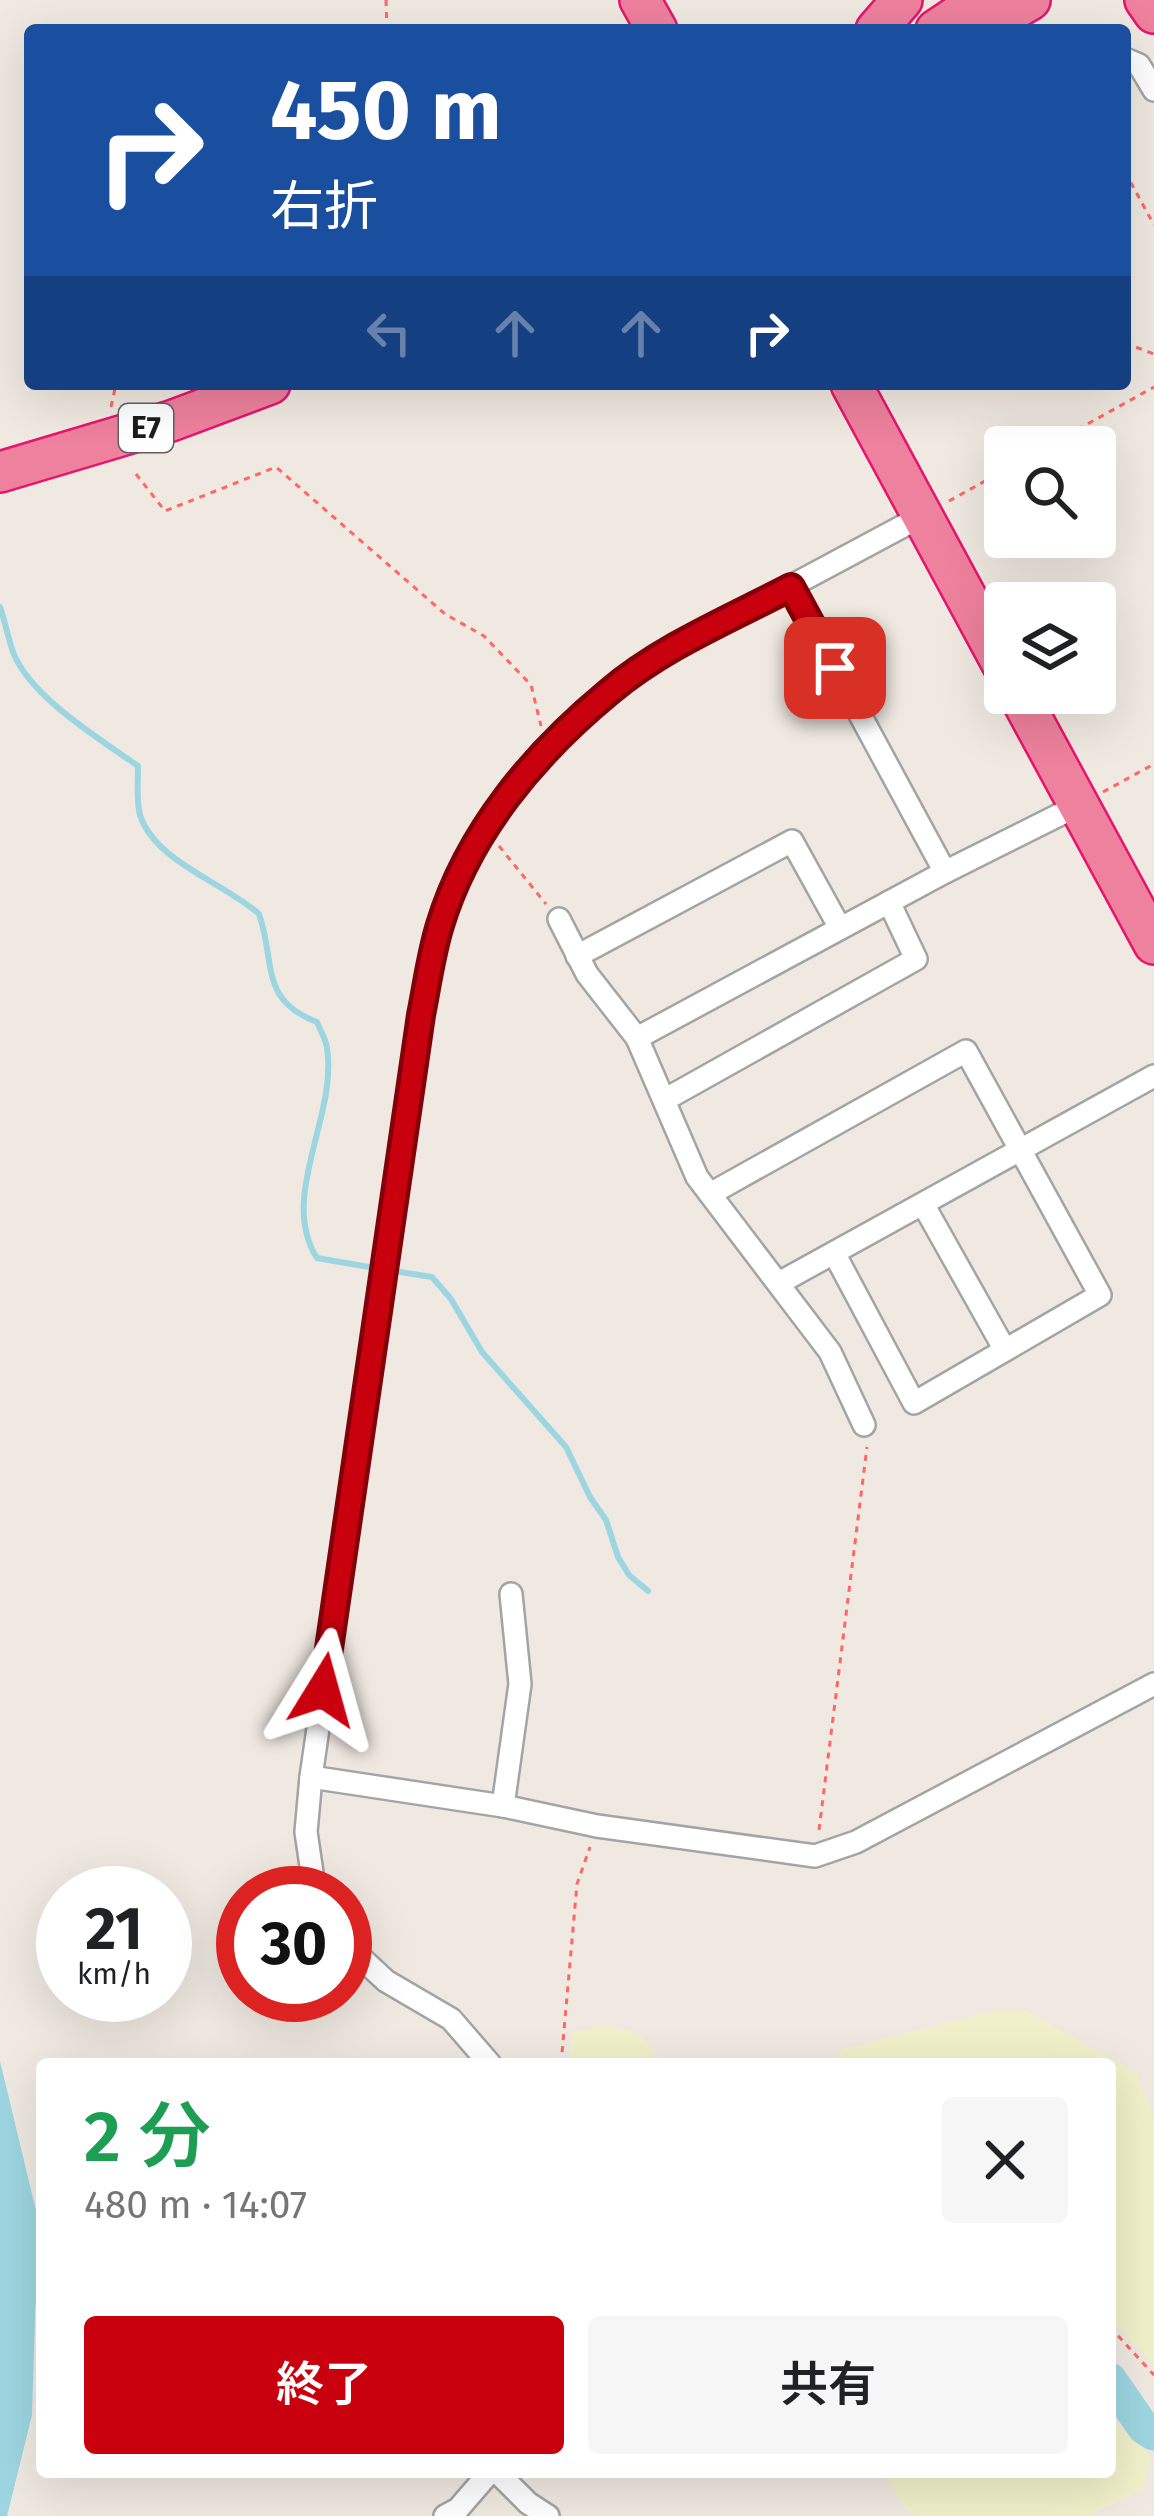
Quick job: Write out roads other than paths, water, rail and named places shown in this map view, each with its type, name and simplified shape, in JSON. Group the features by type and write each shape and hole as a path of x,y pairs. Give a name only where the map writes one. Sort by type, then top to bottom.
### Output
{"highway":[{"path":"881,24 902,0"},
{"path":"945,24 981,0"},
{"path":"967,24 1001,0"},
{"path":"990,24 1030,0"},
{"path":"1145,0 1154,14"},
{"name":"E7","path":"10,469 225,390"},
{"name":"E7","path":"10,469 171,421 254,390"},
{"path":"854,390 984,630"},
{"path":"1029,714 1154,944"}],"street":[{"path":"1131,62 1139,65 1154,90"},
{"path":"311,1866 306,1832 311,1777 421,1015 440,925 484,828 546,751 611,690 676,647 922,516"},
{"path":"791,587 945,872"},
{"path":"637,1038 1079,805"},
{"path":"578,956 792,841 840,928"},
{"path":"666,1099 916,958 889,902"},
{"path":"559,919 587,974 637,1038 697,1177 830,1352 864,1425"},
{"path":"710,1194 966,1052 1100,1295 914,1402 834,1253"},
{"path":"779,1283 1154,1076"},
{"path":"923,1204 1006,1350"},
{"path":"502,1806 520,1684 511,1594"},
{"path":"311,1777 502,1806 597,1826 815,1856 856,1841 1154,1684"},
{"path":"372,1968 452,2019 485,2058"},
{"path":"445,2516 487,2478"},
{"path":"500,2478 548,2516"}],"water":[{"path":"0,2061 36,2211 36,2284 32,2415 7,2516 0,2516"}],"waterway":[{"path":"0,607 13,652 34,685 138,766 140,815 160,846 259,914 278,991 286,1003 317,1022 327,1048 325,1101 306,1183 307,1234 317,1258 369,1267"},
{"path":"400,1272 432,1277 451,1299 482,1352 566,1447 606,1520 618,1557 629,1575 648,1591"},
{"path":"0,2268 36,2287"},
{"path":"1116,2388 1144,2428 1154,2434"}]}
